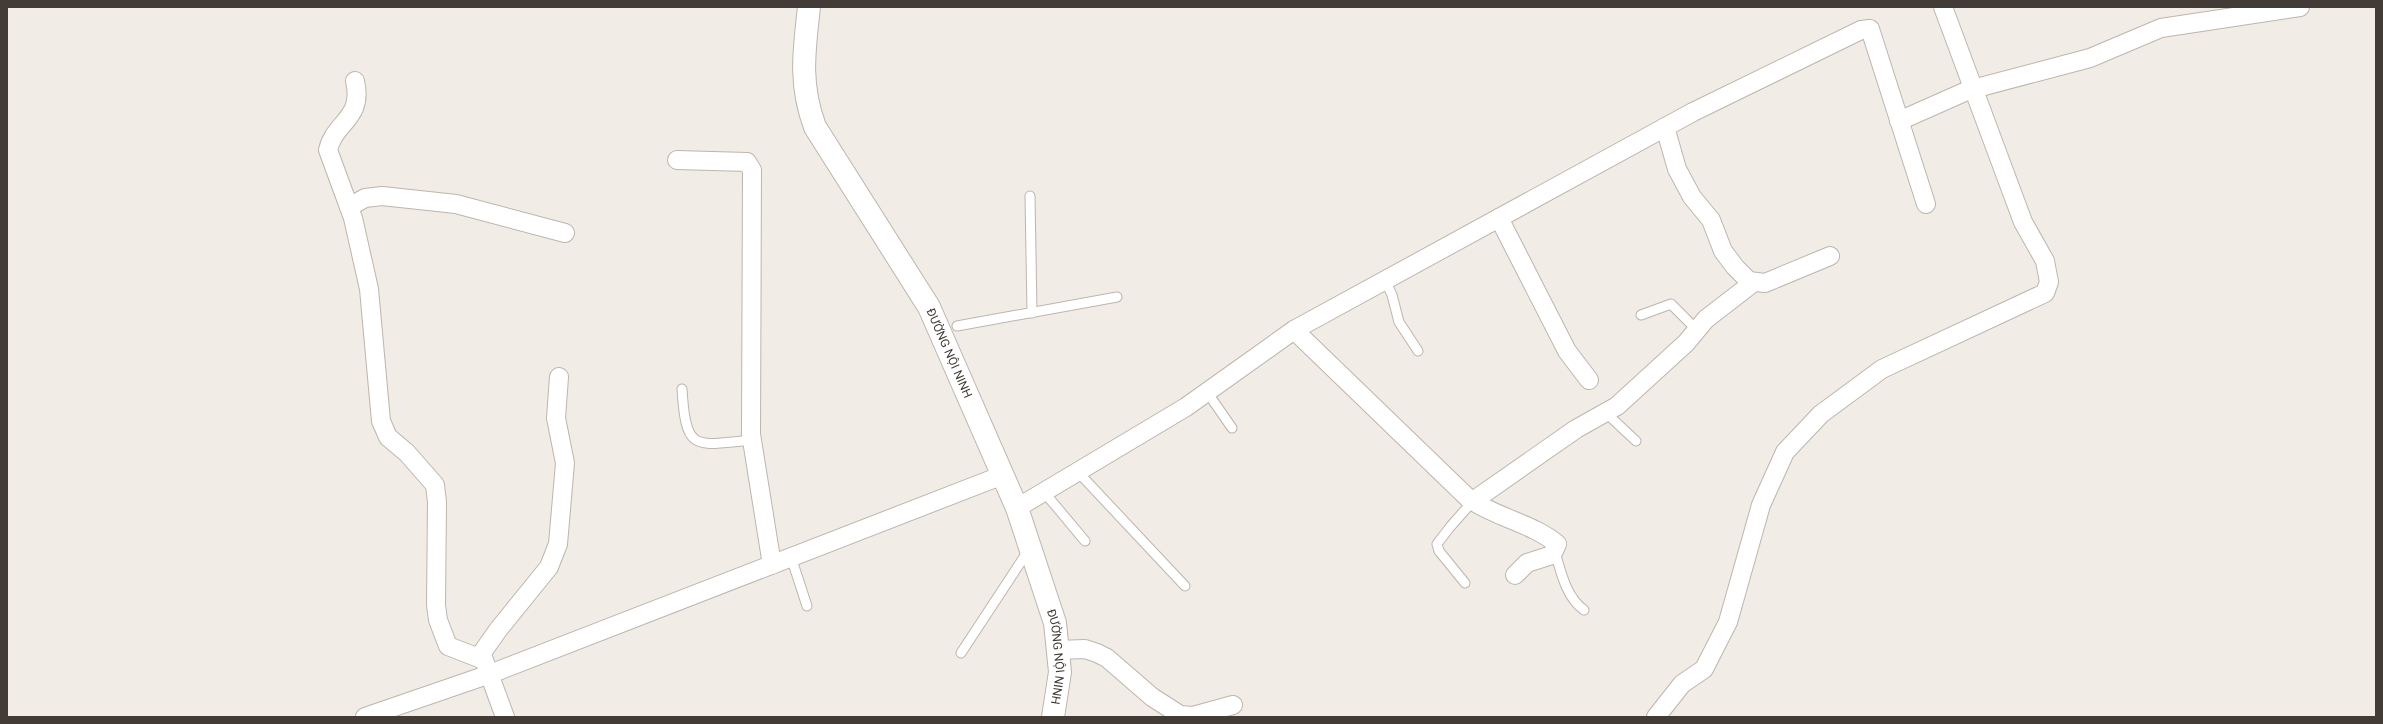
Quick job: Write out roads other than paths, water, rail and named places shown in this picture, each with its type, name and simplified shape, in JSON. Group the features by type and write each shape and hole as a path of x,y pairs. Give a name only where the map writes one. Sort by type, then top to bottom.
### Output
{"street":[{"name":"ĐƯỜNG NỘI NINH","path":"809,7 803,85 807,106 815,127 929,307 949,328 1003,475 1017,508 1055,623 1060,672 1053,717"},
{"path":"1656,717 1682,684 1704,669 1728,622 1761,505 1785,452 1821,414 1882,369 2046,293 2049,282 2046,261 2023,222 1943,7"},
{"path":"1898,121 1974,88 2090,58 2165,27 2300,7"},
{"path":"1017,508 1186,408 1294,330 1665,127 1865,28 1870,29 1898,121 1926,204"},
{"path":"355,81 358,93 354,110 347,122 330,141 328,150 358,236 369,289 381,421 388,437 407,453 435,485 437,502 436,605 438,620 448,646 480,657 484,660 505,717"},
{"path":"1665,127 1677,169 1692,197 1711,220 1723,251 1735,267 1749,281 1770,281 1830,256"},
{"path":"676,160 747,162 752,170 752,440 772,565"},
{"path":"349,207 365,198 382,196 456,204 565,233"},
{"path":"1499,218 1567,351 1589,380"},
{"path":"1473,502 1576,429 1606,412 1650,378 1706,319 1754,282"},
{"path":"1294,330 1473,502 1503,518 1545,534 1557,544 1554,552 1527,563 1515,575"},
{"path":"480,657 549,567 558,544 565,463 556,418 559,377"},
{"path":"365,717 490,674 1003,475"},
{"path":"1058,650 1085,649 1107,658 1152,697 1180,715 1193,716 1233,705"}],"lane":[{"path":"1030,196 1032,313"},
{"path":"1385,280 1392,296 1399,322 1418,351"},
{"path":"949,328 1117,297"},
{"path":"1641,315 1671,304 1697,330"},
{"path":"682,389 686,425 691,437 697,443 708,444 752,440"},
{"path":"1207,392 1232,428"},
{"path":"1606,412 1636,441"},
{"path":"1078,472 1185,586"},
{"path":"1044,492 1086,541"},
{"path":"1465,583 1439,551 1437,544 1473,502"},
{"path":"961,653 1030,548"},
{"path":"1554,552 1570,595 1575,604 1584,610"},
{"path":"790,558 807,606"}]}
